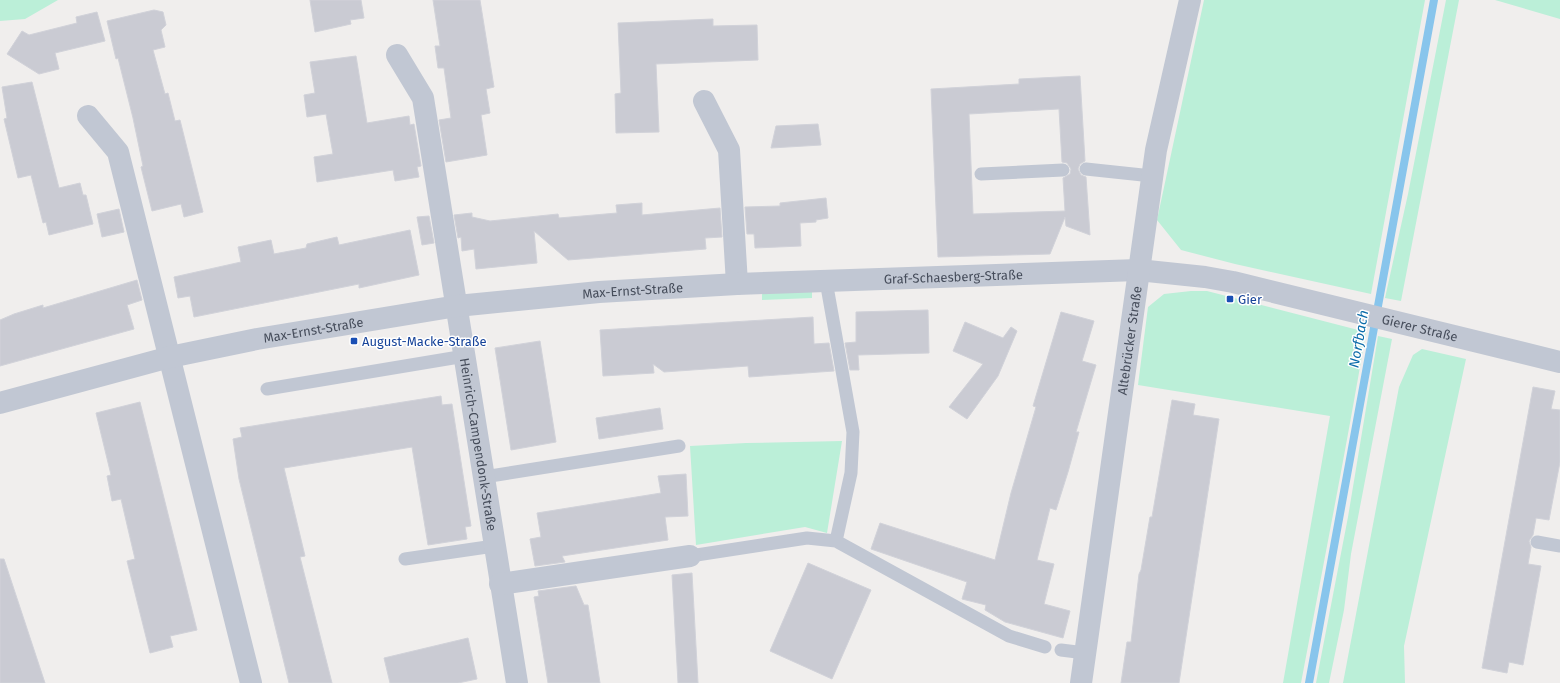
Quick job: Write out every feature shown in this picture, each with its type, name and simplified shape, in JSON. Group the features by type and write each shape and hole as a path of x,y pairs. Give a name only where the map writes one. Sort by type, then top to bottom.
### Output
{"street":[{"name":"Altebrücker Straße","path":"1081,683 1156,150 1190,0"},
{"path":"397,55 423,98 457,306"},
{"path":"704,101 729,150 737,284"},
{"path":"88,116 118,152 251,683"},
{"name":"Graf-Schaesberg-Straße","path":"767,283 1138,270"},
{"name":"Gierer Straße","path":"1138,270 1205,277 1342,308 1560,362"},
{"name":"Max-Ernst-Straße","path":"0,403 170,357 299,331 457,306 599,292 767,283"},
{"name":"Heinrich-Campendonk-Straße","path":"457,306 500,584 517,683"},
{"path":"500,584 690,556"}],"lane":[{"path":"981,174 1063,170"},
{"path":"1086,170 1152,176"},
{"path":"826,281 853,432 851,472 836,541"},
{"path":"267,389 465,356"},
{"path":"484,477 679,446"},
{"path":"690,556 807,538 836,541 1008,636 1046,647"},
{"path":"1537,542 1560,546"},
{"path":"405,560 494,546"},
{"path":"1062,650 1085,653"}],"green space":[{"path":"0,0 58,0 25,19 0,21"},
{"path":"1204,0 1425,0 1371,294 1235,264 1181,250 1157,220"},
{"path":"1446,0 1459,0 1401,301 1385,298 1408,194"},
{"path":"1495,0 1560,0 1560,19 1502,2"},
{"path":"812,288 812,298 762,300 762,291"},
{"path":"1207,291 1366,332 1301,683 1283,683 1330,416 1138,385 1148,307 1164,294"},
{"path":"1378,336 1392,339 1351,554 1344,610 1329,683 1316,683 1348,517"},
{"path":"1422,349 1466,359 1404,646 1405,683 1343,683 1399,387 1413,355"},
{"path":"842,441 827,533 805,527 696,545 690,446"}],"building":[{"path":"310,0 361,0 364,18 350,20 351,24 315,32"},
{"path":"433,0 480,0 494,87 486,89 490,113 481,115 487,155 446,162 439,120 451,118 444,68 438,68 435,46 440,46"},
{"path":"154,10 163,12 166,25 161,30 165,47 153,50 165,94 168,93 175,121 180,120 203,212 184,217 181,204 152,211 141,167 143,166 133,118 107,21"},
{"path":"97,12 105,41 55,53 59,69 39,74 7,54 22,31 29,35 77,23 76,17"},
{"path":"713,19 713,26 757,25 758,60 656,64 659,132 616,133 615,94 621,93 618,23"},
{"path":"356,56 367,123 409,116 410,125 414,124 421,166 417,167 419,177 395,181 393,170 317,182 314,157 333,154 326,114 307,117 304,95 315,93 310,62"},
{"path":"1080,76 1085,161 1080,164 1078,169 1081,175 1086,177 1090,235 1066,226 1065,217 1050,254 938,257 931,89 1019,84 1019,79","holes":["1059,109 1062,162 1067,163 1071,169 1070,174 1063,178 1065,211 973,214 969,114"]},
{"path":"32,82 59,188 80,183 83,195 86,195 93,224 49,235 46,222 43,223 31,175 18,178 4,119 7,118 2,87"},
{"path":"818,124 821,145 771,148 776,126"},
{"path":"826,198 828,218 816,220 816,222 800,223 801,246 755,248 754,234 747,234 745,207 780,206 780,203"},
{"path":"642,203 642,215 720,208 722,237 705,238 706,249 568,260 534,231 537,263 476,269 474,249 462,251 461,237 458,238 454,215 472,213 472,217 490,221 558,214 559,218 617,213 616,205"},
{"path":"119,209 124,232 102,237 97,214"},
{"path":"429,216 434,243 422,245 417,217"},
{"path":"410,230 419,275 359,288 359,284 194,317 190,296 178,298 174,277 241,262 238,247 271,240 274,254 306,248 307,244 337,237 339,245"},
{"path":"137,280 142,300 127,305 134,329 0,366 0,320 43,305 43,308"},
{"path":"928,310 929,353 858,355 859,370 850,370 845,343 856,342 856,312"},
{"path":"1061,312 1094,321 1082,361 1096,365 1076,432 1079,432 1068,472 1056,510 1050,508 1037,560 1054,564 1044,604 1070,611 1063,638 1005,622 985,610 986,605 962,599 967,582 871,549 880,523 995,560 1011,493 1036,407 1033,406"},
{"path":"813,317 814,344 829,343 834,371 749,377 748,366 664,372 653,364 654,373 603,376 600,330"},
{"path":"965,322 1003,338 1011,327 1017,331 998,376 967,419 949,407 983,364 953,351"},
{"path":"540,341 556,442 511,450 495,348"},
{"path":"1533,387 1555,391 1551,409 1560,410 1560,462 1549,520 1536,518 1533,535 1529,541 1531,547 1528,564 1541,566 1523,665 1509,662 1507,673 1482,668"},
{"path":"441,396 442,405 452,404 471,526 465,527 467,539 428,545 412,447 284,468 305,556 300,557 332,683 289,683 239,479 233,439 242,437 240,428"},
{"path":"1172,400 1195,404 1193,415 1219,419 1179,683 1121,683 1127,642 1131,642 1139,574 1141,570 1150,517 1152,517"},
{"path":"140,402 197,630 170,636 173,647 150,653 127,561 135,559 121,499 112,501 107,476 111,475 96,413"},
{"path":"660,408 663,429 599,439 596,418"},
{"path":"686,474 688,516 665,517 668,540 562,556 565,562 535,566 530,539 541,537 537,513 661,493 658,476"},
{"path":"0,559 4,559 45,683 0,683"},
{"path":"808,563 871,590 832,679 770,651"},
{"path":"692,573 698,683 678,683 672,575"},
{"path":"576,586 584,605 588,605 600,683 548,683 534,597 539,596 538,591"},
{"path":"468,638 477,679 458,683 390,683 384,658"}],"waterway":[{"name":"Norfbach","path":"1309,683 1434,0"}],"place":[{"name":"Gier","path":"1230,299"},
{"name":"August-Macke-Straße","path":"354,341"}]}
